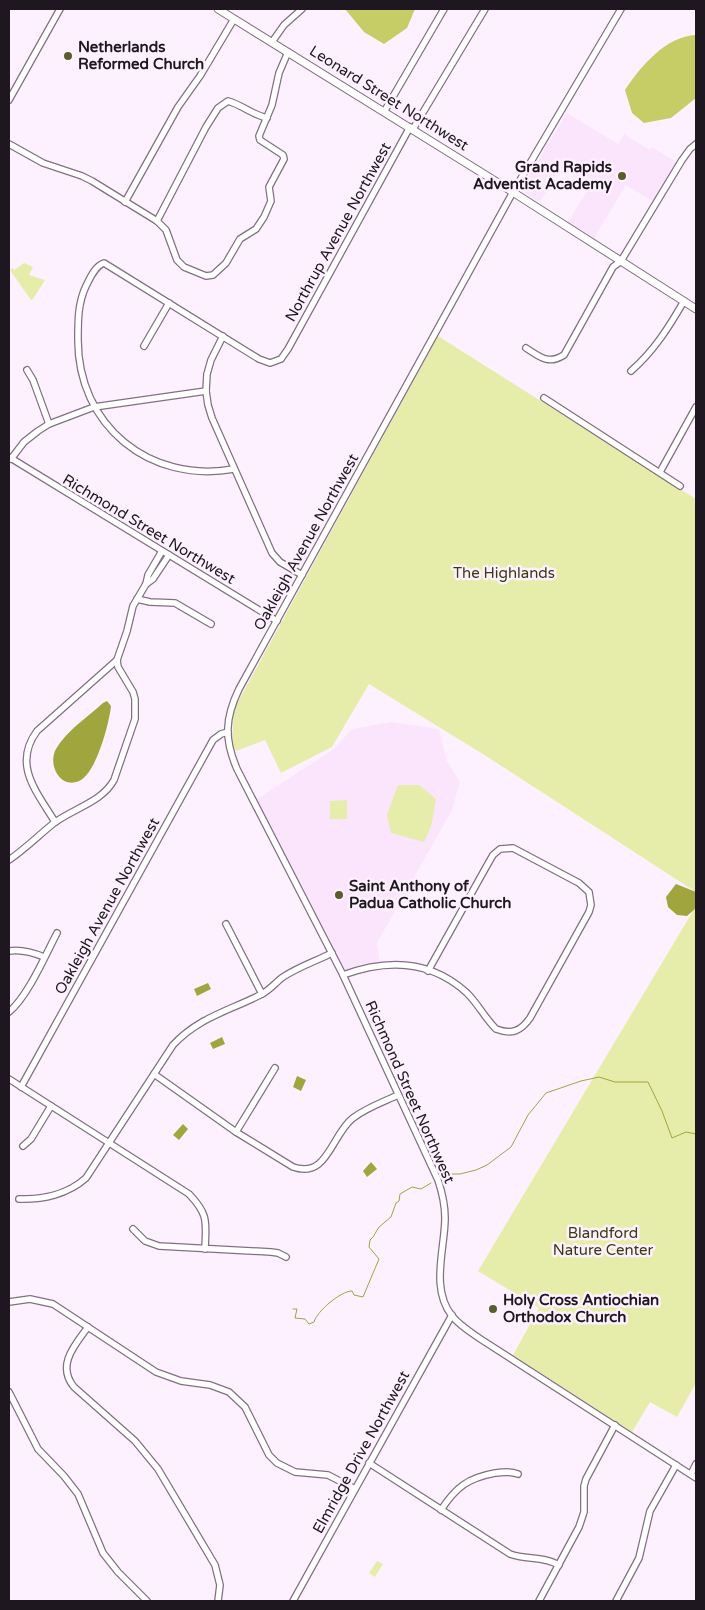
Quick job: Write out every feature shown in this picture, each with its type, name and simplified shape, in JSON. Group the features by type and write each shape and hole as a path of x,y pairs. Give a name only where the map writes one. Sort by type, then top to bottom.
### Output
{"main road":[{"name":"Leonard Street Northwest","path":"218,9 412,128 696,309"}],"street":[{"path":"9,100 60,9"},
{"path":"272,42 284,25 302,9"},
{"path":"384,112 444,9"},
{"name":"Northrup Avenue Northwest","path":"223,336 265,362 270,363 281,359 412,128 485,9"},
{"name":"Oakleigh Avenue Northwest","path":"22,1087 213,740 221,734 228,732 229,713 233,703 302,575 513,192 621,9"},
{"path":"125,202 178,107 200,76 234,19"},
{"path":"9,144 42,163 92,181 157,221 166,230 177,260 184,267 206,276 213,275 226,263 240,239 256,229 271,201 269,187 284,159 282,155 260,140 259,136 272,105 278,73 288,52"},
{"path":"157,221 206,127 218,108 228,102 239,104 267,118"},
{"path":"526,348 548,360 557,360 564,355 613,267 621,261 682,160 690,148 696,144"},
{"path":"234,469 220,472 200,472 165,466 128,445 111,430 94,407 84,384 79,361 78,326 82,294 99,265 104,263 223,336 211,360 206,391 212,418 272,553 280,562 302,575"},
{"path":"631,371 655,347 684,301"},
{"path":"144,346 169,302"},
{"path":"27,370 33,380 49,424"},
{"path":"10,458 31,436 49,424 94,407 206,391"},
{"path":"544,398 680,486"},
{"path":"660,472 696,407"},
{"name":"Richmond Street Northwest","path":"10,458 277,622"},
{"path":"56,822 27,772 26,755 30,740 37,731 116,660 137,599 146,584 148,575 162,552"},
{"path":"146,584 153,579 168,555"},
{"path":"137,599 150,602 175,603 211,624"},
{"path":"9,859 56,822 110,787 118,770 135,719 136,709 133,692 118,667 116,660"},
{"name":"Richmond Street Northwest","path":"228,732 229,746 237,768 343,975 438,1180 443,1196 445,1221 440,1277 443,1295 452,1315 482,1340 694,1476"},
{"path":"343,975 366,967 380,965 404,965 428,970 442,976 467,993 496,1029 503,1032 518,1031 530,1018 589,912 591,905 590,892 580,883 513,848 500,849 493,855 484,869 428,970"},
{"path":"226,924 262,994"},
{"path":"9,1012 20,1000 57,933"},
{"path":"9,951 32,952 44,958"},
{"path":"19,1199 32,1200 46,1197 65,1192 77,1185 92,1170 173,1045 196,1024 262,994 273,987 282,977 332,953"},
{"path":"236,1132 275,1068"},
{"path":"154,1074 236,1132 293,1167 302,1170 316,1167 324,1160 352,1119 398,1095"},
{"path":"9,1079 189,1194 200,1205 203,1212 206,1225 205,1249"},
{"path":"22,1146 31,1139 51,1106"},
{"path":"133,1229 139,1237 156,1245 169,1248 272,1252 286,1257"},
{"path":"9,1302 30,1299 46,1302 58,1307 156,1372 181,1381 210,1385 229,1392 248,1411 269,1455 276,1463 298,1473 328,1475 355,1489"},
{"name":"Elmridge Drive Northwest","path":"294,1601 452,1315"},
{"path":"88,1327 67,1359 66,1369 68,1378 74,1387 142,1448 158,1469 215,1564 220,1584 218,1601"},
{"path":"9,1392 38,1449 78,1494 103,1553 118,1572 147,1601"},
{"path":"539,1601 581,1524 584,1512 584,1486 588,1474 615,1425"},
{"path":"369,1463 510,1554 520,1557 544,1559 559,1565"},
{"path":"694,1476 696,1464"},
{"path":"616,1601 639,1558 650,1511 676,1465"},
{"path":"441,1510 458,1488 469,1480 482,1475 505,1472 518,1474"}],"shaded area":[{"path":"345,9 415,9 407,28 384,44 364,32"},
{"path":"696,35 696,98 671,118 644,123 632,113 625,90 646,63 664,47 674,41"},
{"name":"Grand Rapids Adventist Academy","path":"567,113 618,144 624,134 650,150 652,147 678,163 654,202 626,185 594,238 568,222 590,186 560,168 540,202 521,190"},
{"path":"107,701 111,706 108,724 97,757 87,775 81,780 67,782 58,775 55,769 53,762 56,749 71,730"},
{"path":"391,722 439,729 447,761 460,782 452,810 377,943 380,965 343,975 254,801 334,749 352,729"},
{"path":"676,884 696,892 696,908 687,916 677,915 668,907 666,897"},
{"path":"208,983 211,989 197,996 194,989"},
{"path":"222,1037 225,1044 213,1049 210,1043"},
{"path":"297,1076 306,1080 301,1091 293,1087"},
{"path":"183,1124 188,1129 179,1140 173,1135"},
{"path":"371,1162 377,1169 367,1177 363,1171"}],"green space":[{"path":"24,263 33,267 29,275 45,280 31,300 10,270 12,268 14,270"},
{"name":"The Highlands","path":"438,336 696,499 696,892 486,756 369,684 332,747 281,773 265,740 236,751 232,743 234,709"},
{"path":"398,785 419,785 436,799 431,827 424,842 391,833 387,815"},
{"path":"347,800 347,819 330,819 330,801"},
{"name":"Blandford Nature Center","path":"696,906 696,1383 677,1417 650,1402 632,1432 513,1355 539,1308 478,1271"},
{"path":"377,1561 383,1564 375,1577 369,1573"}],"waterway":[{"path":"441,1174 460,1174 487,1165 511,1147 528,1115 546,1093 599,1077 615,1082 648,1082 672,1138 686,1132 696,1134"},
{"path":"293,1309 297,1309 295,1318 305,1319 309,1324 314,1322 324,1307 342,1294 352,1291 354,1295 363,1297 379,1259 369,1247 370,1240 379,1227 391,1217 396,1203 399,1201 400,1194 412,1187 421,1189 431,1183"}],"place":[{"name":"Netherlands Reformed Church","path":"68,56"},
{"name":"Grand Rapids Adventist Academy","path":"622,176"},
{"name":"Saint Anthony of Padua Catholic Church","path":"339,895"},
{"name":"Holy Cross Antiochian Orthodox Church","path":"493,1309"}]}
